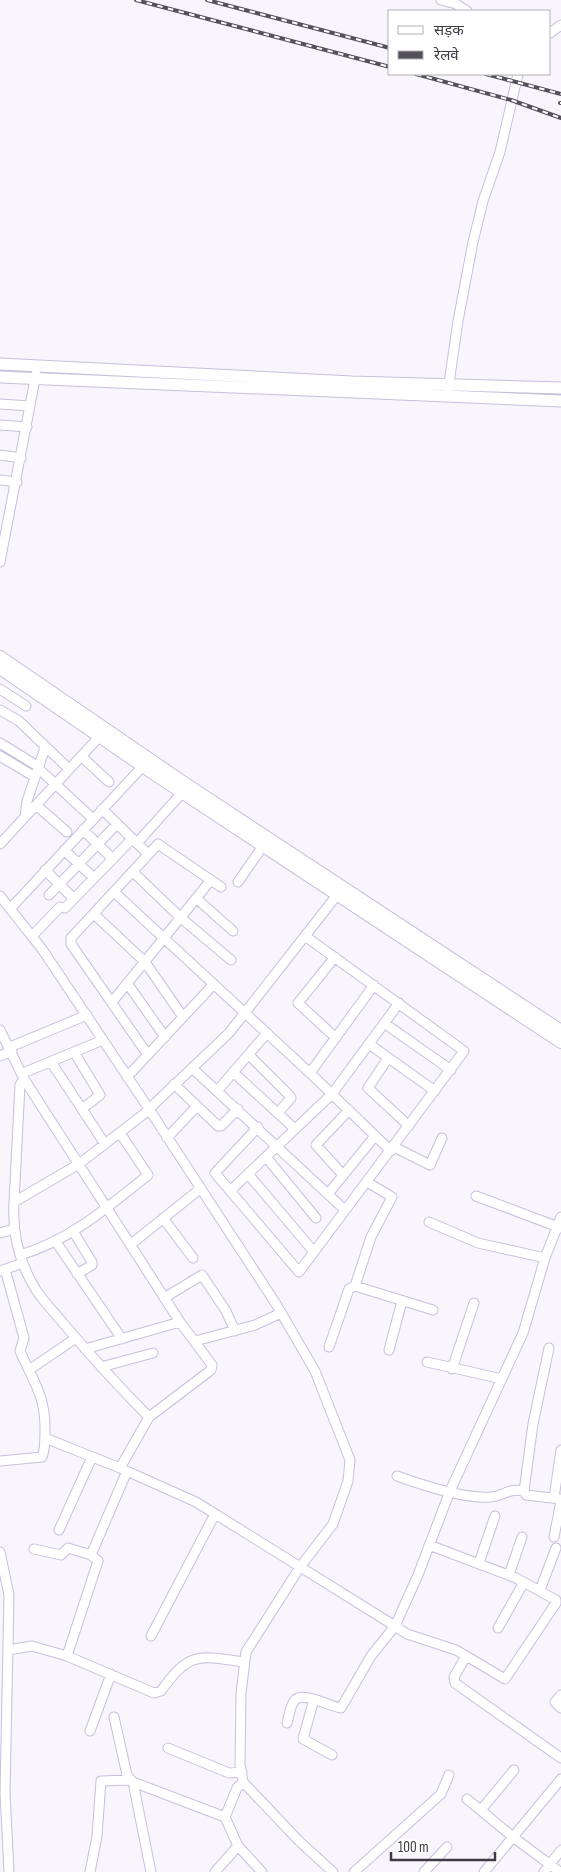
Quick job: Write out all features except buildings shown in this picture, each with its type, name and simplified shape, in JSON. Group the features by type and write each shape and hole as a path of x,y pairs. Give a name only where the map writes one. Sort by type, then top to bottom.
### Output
{"highway":[{"path":"0,657 187,785 561,1031"},
{"path":"0,669 182,793 561,1042"}],"main road":[{"path":"0,364 448,391 561,401"},
{"path":"0,377 448,391 561,388"}],"street":[{"path":"441,0 456,4 465,10"},
{"path":"448,391 458,321 473,242 483,201 500,152 518,75"},
{"path":"0,562 22,458 37,366"},
{"path":"0,404 30,406"},
{"path":"0,425 27,427"},
{"path":"0,455 22,458"},
{"path":"0,480 16,482"},
{"path":"0,689 26,706"},
{"path":"0,710 19,721 69,769"},
{"path":"0,844 100,736"},
{"path":"0,743 56,783 93,819"},
{"path":"25,817 27,801 45,748"},
{"path":"0,756 37,771"},
{"path":"81,756 109,782"},
{"path":"10,909 143,766"},
{"path":"32,936 74,898 113,858 135,841 182,793"},
{"path":"36,805 67,832"},
{"path":"102,809 148,854"},
{"path":"50,895 117,824"},
{"path":"83,830 113,858"},
{"path":"148,1055 70,942 71,938 157,845 160,844 221,887"},
{"path":"238,882 263,846"},
{"path":"64,850 94,878"},
{"path":"45,870 74,898"},
{"path":"133,872 181,918 231,960"},
{"path":"112,1002 211,880"},
{"path":"114,892 310,1072 375,1136 393,1149 430,1165 442,1138"},
{"path":"14,1202 78,1164 149,1110 229,1033 337,895"},
{"path":"0,896 32,936 88,1015 281,1313 324,1390 350,1460 348,1481 333,1524 300,1566 246,1652 241,1693 242,1777 225,1817"},
{"path":"196,899 233,931"},
{"path":"94,914 145,962 184,1017"},
{"path":"258,1127 215,1171 297,1271 314,1252 393,1149 464,1053 464,1049 305,936"},
{"path":"335,958 298,1003 336,1038"},
{"path":"127,983 165,1037"},
{"path":"127,1077 214,984"},
{"path":"310,1072 374,985"},
{"path":"230,1191 332,1094 399,1003"},
{"path":"0,1056 11,1049 88,1015"},
{"path":"384,1023 451,1070"},
{"path":"0,1030 23,1076 78,1164 164,1298 212,1368 149,1417 123,1469 91,1555"},
{"path":"217,1091 267,1033"},
{"path":"103,1040 23,1076 20,1085 14,1228 22,1259 36,1291 101,1367 149,1417"},
{"path":"369,1044 435,1091"},
{"path":"74,1052 100,1095 82,1109"},
{"path":"248,1055 290,1096 291,1098 278,1113"},
{"path":"388,1058 368,1088 409,1126"},
{"path":"51,1062 105,1144"},
{"path":"192,1068 258,1127 345,1210"},
{"path":"234,1073 295,1129"},
{"path":"174,1084 220,1126 238,1109"},
{"path":"167,1138 197,1106"},
{"path":"343,1175 316,1144 349,1110"},
{"path":"0,1461 39,1458 43,1455 45,1438 43,1400 20,1351 24,1338 2,1270 73,1231 107,1208 148,1175 120,1133"},
{"path":"328,1194 375,1136"},
{"path":"266,1157 316,1218"},
{"path":"248,1174 314,1252"},
{"path":"329,1347 350,1289 355,1286 371,1237 392,1197 367,1182"},
{"path":"130,1245 200,1189"},
{"path":"476,1196 559,1227"},
{"path":"287,1723 295,1699 314,1699 341,1708 371,1656 395,1626 430,1545 450,1491 522,1333 545,1258 559,1227 561,1217"},
{"path":"164,1218 192,1258"},
{"path":"429,1222 478,1243 545,1258"},
{"path":"0,1233 14,1228"},
{"path":"73,1231 92,1262 92,1265 77,1274"},
{"path":"56,1242 122,1339"},
{"path":"164,1298 202,1275 226,1311 235,1331"},
{"path":"355,1286 433,1310"},
{"path":"389,1350 402,1301"},
{"path":"452,1369 474,1303"},
{"path":"195,1341 235,1331 281,1313"},
{"path":"85,1349 180,1322"},
{"path":"29,1370 76,1338"},
{"path":"524,1491 533,1424 549,1348"},
{"path":"101,1367 152,1353"},
{"path":"427,1362 502,1379"},
{"path":"45,1438 123,1469 196,1502 407,1634 456,1650 505,1679 557,1601 540,1590 509,1575 430,1545"},
{"path":"554,1537 559,1499 561,1450"},
{"path":"59,1530 92,1457"},
{"path":"397,1476 450,1491 491,1497 508,1490 524,1491 526,1494 559,1499"},
{"path":"151,1636 214,1514"},
{"path":"479,1563 495,1516"},
{"path":"509,1575 522,1537"},
{"path":"34,1549 61,1555 68,1548 91,1555 98,1561 67,1656"},
{"path":"540,1590 556,1548"},
{"path":"0,1552 9,1595 5,1793 10,1872"},
{"path":"498,1628 524,1582"},
{"path":"8,1650 32,1646 67,1656 158,1693 177,1668 196,1658 244,1662"},
{"path":"466,1656 454,1677 455,1683 561,1758"},
{"path":"90,1730 110,1674"},
{"path":"561,1695 555,1702 561,1708"},
{"path":"314,1699 303,1739 332,1755"},
{"path":"114,1717 132,1781 150,1872"},
{"path":"168,1748 242,1777 299,1841 333,1872"},
{"path":"480,1810 514,1770"},
{"path":"354,1872 441,1794 449,1775"},
{"path":"90,1872 96,1836 101,1781 103,1779 132,1781 225,1817 238,1846 262,1872"},
{"path":"484,1872 561,1780"},
{"path":"467,1799 560,1872"},
{"path":"215,1872 238,1846"},
{"path":"424,1872 447,1846"},
{"path":"544,1872 561,1850"}],"railway":[{"path":"136,0 388,66"},
{"path":"207,0 388,47"},
{"path":"420,75 511,100 561,118"},
{"path":"490,75 561,94"}]}
